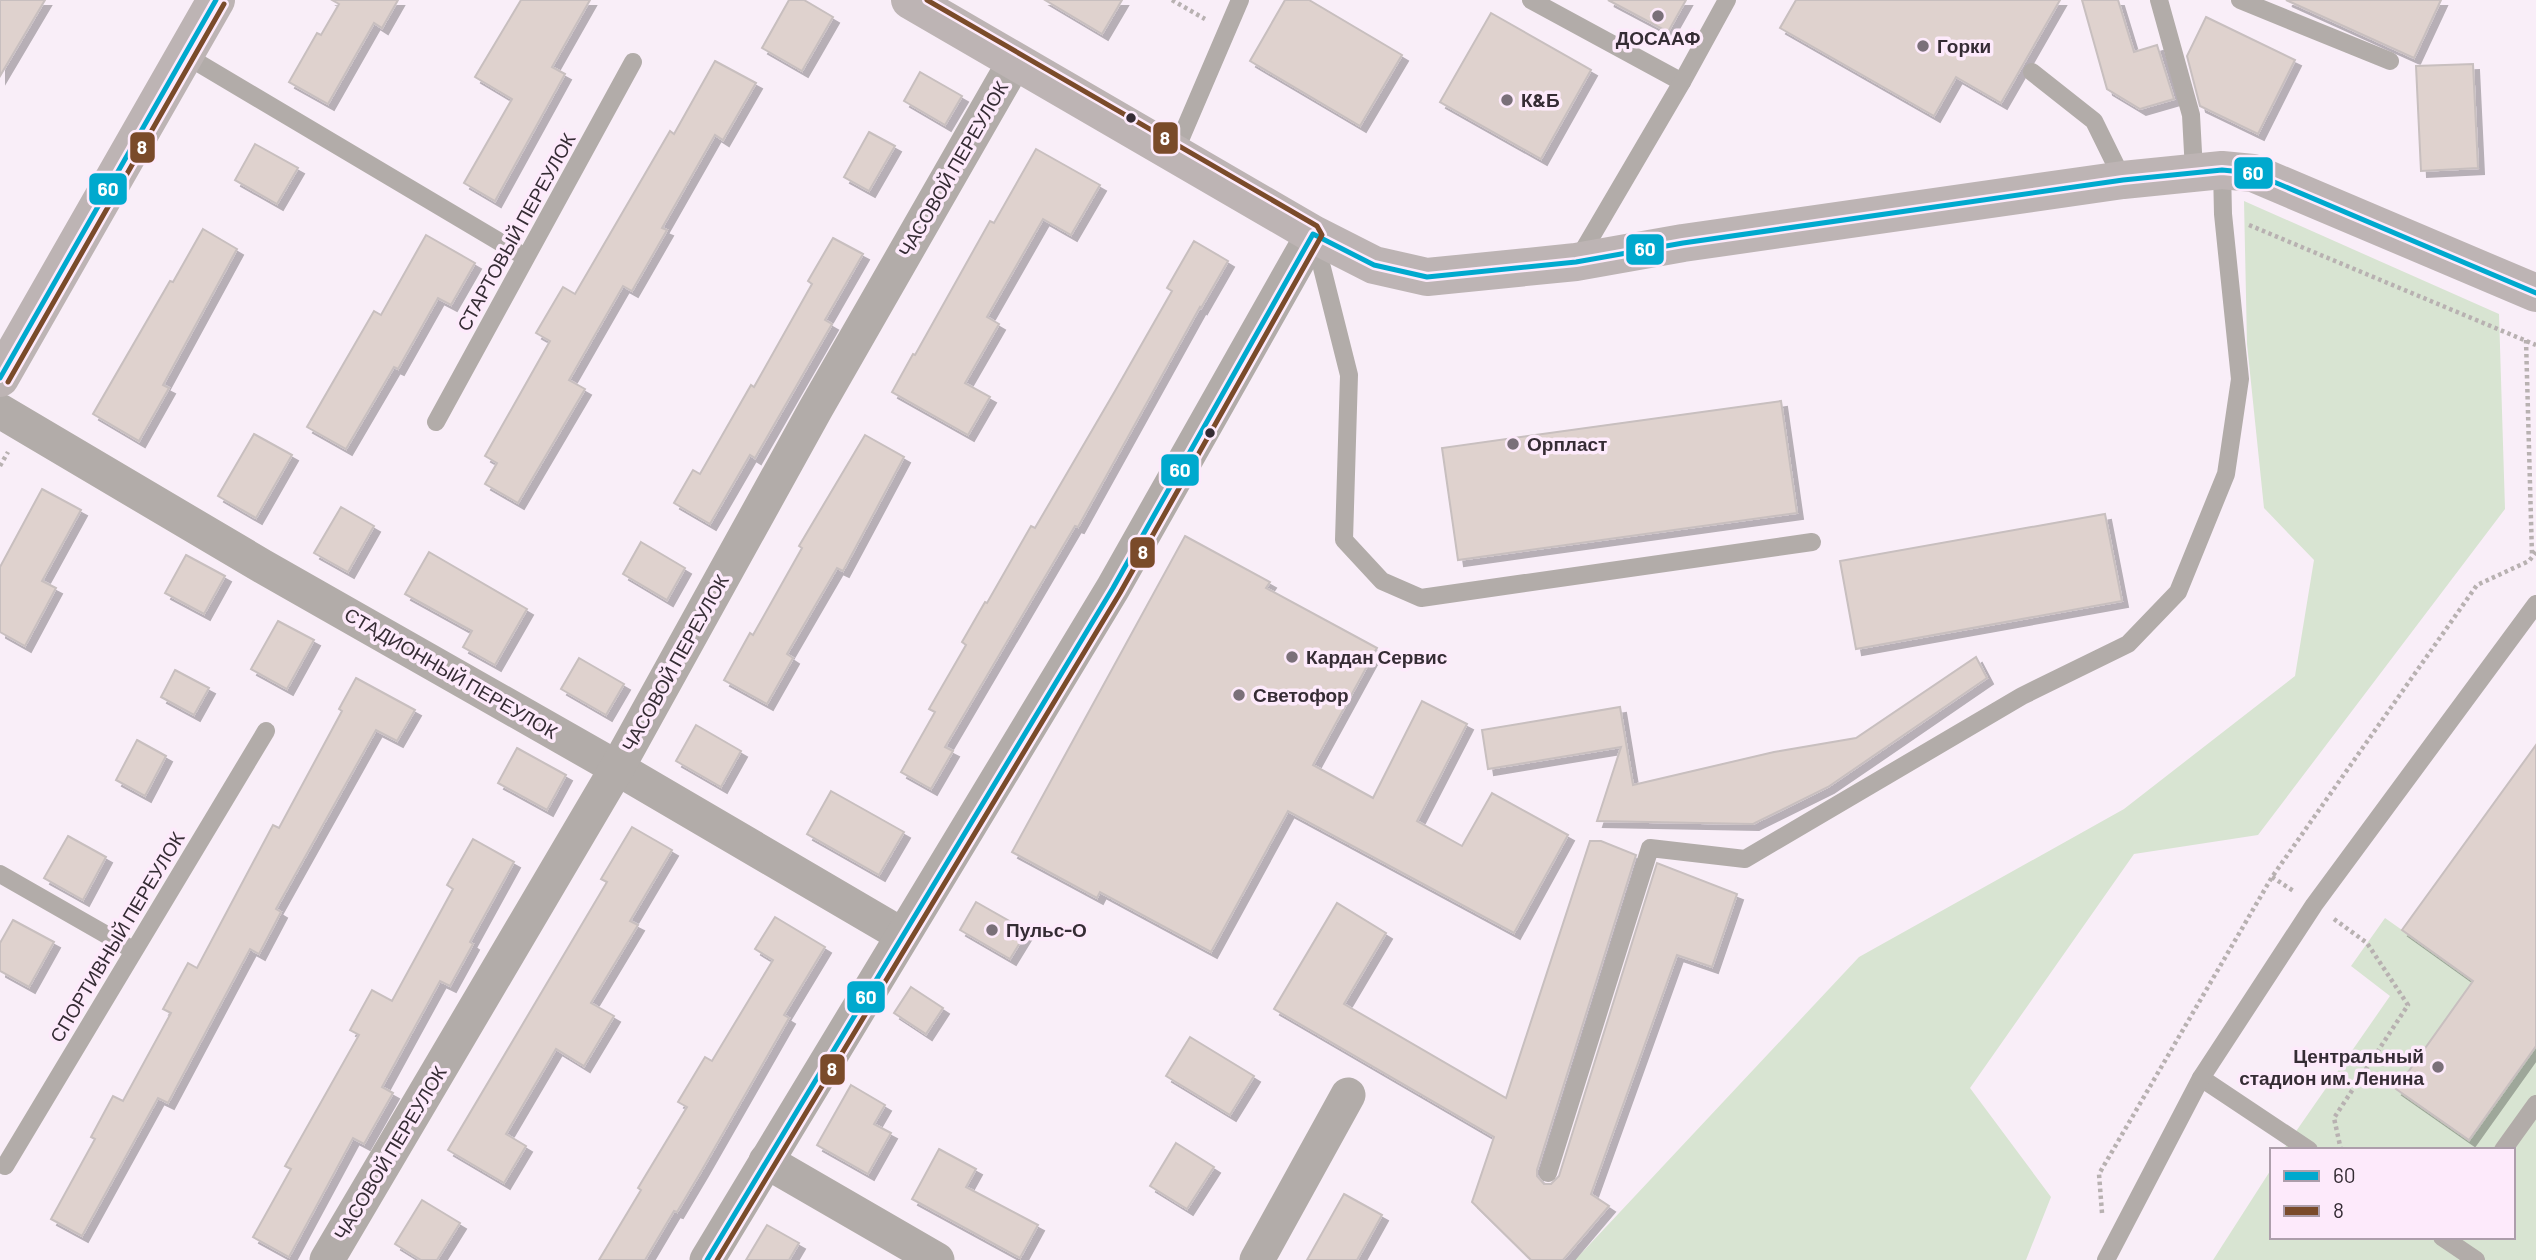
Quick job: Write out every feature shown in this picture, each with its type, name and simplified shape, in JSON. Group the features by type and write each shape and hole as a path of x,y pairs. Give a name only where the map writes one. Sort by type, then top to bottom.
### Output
{"street":[{"path":"0,378 216,0"},
{"path":"910,0 1313,234 1374,265 1427,277 1576,262 1683,243 2208,170 2253,173 2536,293"},
{"name":"ЧАСОВОЙ ПЕРЕУЛОК","path":"327,1260 617,768 814,410 1015,61"},
{"path":"707,1260 1113,588 1313,234"},
{"name":"СТАДИОННЫЙ ПЕРЕУЛОК","path":"0,411 262,566 617,768 902,935"},
{"path":"1257,1260 1348,1095"},
{"path":"766,1161 937,1260"}],"lane":[{"path":"1174,154 1240,0"},
{"path":"1531,0 1682,82"},
{"path":"1576,262 1727,0"},
{"path":"1548,1173 1650,848 1745,859 2022,696 2128,644 2178,592 2226,474 2241,379 2223,214 2159,0"},
{"path":"2240,0 2390,61"},
{"path":"185,55 525,257"},
{"name":"СТАРТОВЫЙ ПЕРЕУЛОК","path":"436,422 633,62"},
{"path":"2032,72 2094,121 2123,180"},
{"path":"1313,234 1349,375 1344,540 1382,581 1422,598 1812,542"},
{"path":"2106,1260 2201,1079 2314,905 2536,604"},
{"name":"СПОРТИВНЫЙ ПЕРЕУЛОК","path":"5,1166 266,731"},
{"path":"0,874 133,950"},
{"path":"2201,1079 2306,1148"},
{"path":"2504,1148 2536,1104"},
{"path":"2445,1239 2476,1260"}],"path":[{"path":"1172,0 1226,32"},
{"path":"2223,214 2536,345"},
{"path":"2103,1219 2099,1174 2272,877 2477,585 2529,561 2534,555 2526,340"},
{"path":"2272,877 2367,943 2408,1005 2334,1118 2341,1148"}],"green space":[{"path":"2244,201 2499,314 2505,509 2258,835 2134,854 1970,1088 2051,1197 2026,1260 1575,1260 1859,957 2124,809 2295,676 2314,560 2264,508 2247,344"},
{"name":"Центральный стадион им. Ленина","path":"2536,745 2536,1260 2213,1260 2270,1171 2270,1239 2515,1239 2515,1148 2284,1148 2390,996 2351,966 2385,918 2402,930"}],"building":[{"path":"0,0 45,0 0,76"},
{"path":"332,0 398,0 382,28 374,23 328,104 289,82 317,33 321,35 339,4"},
{"path":"521,0 590,0 552,67 565,74 495,201 464,183 512,99 475,77"},
{"path":"789,0 804,0 833,17 802,71 762,48"},
{"path":"1045,0 1122,0 1102,34"},
{"path":"1285,0 1309,0 1402,55 1360,126 1250,61"},
{"name":"ДОСААФ","path":"1608,0 1686,0 1668,32"},
{"name":"Горки","path":"1796,0 2060,0 2001,103 1956,77 1934,116 1780,28"},
{"path":"2082,0 2118,0 2134,52 2157,45 2174,99 2140,109 2107,89"},
{"path":"2286,0 2441,0 2414,58"},
{"path":"1491,13 1591,70 1541,159 1440,102"},
{"path":"2206,17 2295,60 2258,134 2200,106 2187,56"},
{"path":"715,61 756,83 723,140 715,135 662,228 667,230 632,291 623,286 569,380 585,389 518,503 485,484 497,463 485,456 550,341 536,333 563,287 575,294 670,131 674,134"},
{"path":"2473,64 2478,168 2421,171 2416,66"},
{"path":"920,72 962,96 945,125 904,101"},
{"path":"869,132 895,146 869,191 844,177"},
{"path":"255,144 298,168 277,204 235,180"},
{"path":"1036,149 1100,185 1071,235 1043,219 987,317 999,324 965,383 990,397 968,435 892,392 990,221 994,223"},
{"path":"203,229 237,249 163,385 169,388 139,441 93,414"},
{"path":"426,235 475,263 451,305 438,298 398,369 394,367 346,449 307,427 374,311 381,315"},
{"path":"833,238 863,254 825,320 832,324 755,458 750,455 710,524 674,503 693,470 700,474 751,385 754,387 812,284 808,281"},
{"path":"1194,241 1228,261 1078,527 1075,526 945,747 953,751 931,789 901,772 935,712 929,709 966,645 962,642 985,602 987,603 1031,526 1035,528 1172,291 1167,288"},
{"path":"1781,401 1797,513 1458,560 1442,448"},
{"path":"254,434 292,455 256,518 218,496"},
{"path":"865,435 904,457 843,571 837,568 787,654 793,658 767,704 724,680 750,633 753,635 802,548 799,546"},
{"path":"42,489 81,510 42,581 56,588 25,646 0,632 0,567"},
{"path":"341,507 374,526 348,572 314,553"},
{"path":"2105,514 2122,601 1856,649 1840,561"},
{"path":"1185,536 1270,582 1266,588 1377,648 1313,765 1373,798 1422,701 1467,724 1417,821 1462,846 1492,793 1568,835 1514,933 1288,811 1211,952 1100,892 1097,898 1012,852"},
{"path":"641,542 685,568 667,600 623,574"},
{"path":"429,552 527,609 495,665 463,647 472,631 405,594"},
{"path":"186,555 225,576 204,614 165,593"},
{"path":"278,621 314,640 287,689 251,669"},
{"path":"1976,657 1987,678 1828,787 1753,824 1597,821 1621,747 1488,769 1482,730 1620,707 1633,785 1774,752 1856,738"},
{"path":"579,658 624,684 606,715 561,689"},
{"path":"175,670 209,688 194,715 161,697"},
{"path":"356,678 415,710 397,741 376,730 276,909 281,912 259,954 250,949 168,1103 158,1098 82,1236 51,1219 95,1139 91,1137 113,1096 123,1101 171,1013 163,1009 188,963 197,968 273,825 279,828 342,711 339,709"},
{"path":"696,725 741,751 721,787 676,761"},
{"path":"137,740 166,756 145,796 116,780"},
{"path":"2536,745 2536,1046 2469,1140 2396,1089 2473,981 2402,930"},
{"path":"517,748 566,775 547,810 498,783"},
{"path":"831,791 904,832 879,875 807,834"},
{"path":"632,827 672,850 630,921 638,925 591,1003 614,1016 584,1066 556,1049 506,1134 526,1146 504,1183 448,1150 607,882 601,879"},
{"path":"68,836 106,857 83,900 44,878"},
{"path":"473,839 514,862 470,942 473,944 450,986 440,981 382,1087 393,1093 364,1144 353,1138 289,1257 253,1237 291,1169 285,1166 359,1035 350,1030 372,990 392,1001 453,889 447,885"},
{"path":"1590,841 1601,841 1636,855 1537,1170 1537,1176 1544,1184 1551,1184 1559,1176 1657,863 1737,894 1712,967 1677,955 1591,1194 1609,1206 1563,1260 1531,1260 1472,1202 1494,1137 1274,1009 1337,903 1386,933 1344,1004 1506,1098"},
{"path":"976,902 1027,931 1010,959 960,930"},
{"path":"775,917 825,947 784,1015 789,1018 702,1170 645,1260 599,1260 687,1107 678,1102 705,1057 712,1061 773,960 755,949"},
{"path":"13,920 54,942 29,987 0,971 0,943"},
{"path":"911,987 943,1008 926,1034 894,1013"},
{"path":"1190,1037 1254,1076 1230,1115 1166,1076"},
{"path":"851,1085 885,1105 874,1124 891,1133 868,1174 817,1145"},
{"path":"1176,1143 1214,1167 1187,1209 1150,1186"},
{"path":"939,1149 976,1169 966,1187 1038,1225 1020,1258 912,1199"},
{"path":"1344,1194 1382,1215 1357,1260 1307,1260"},
{"path":"422,1200 460,1223 437,1260 421,1260 395,1244"},
{"path":"767,1225 799,1243 789,1260 746,1260"}],"transit line":[{"name":"60","path":"0,378 216,0"},
{"name":"8","path":"717,1260 1120,593 1322,235 1317,226 927,0"},
{"name":"8","path":"8,382 224,4"},
{"name":"60","path":"707,1260 1113,588 1313,234 1374,265 1427,277 1576,262 1683,243 2123,180 2222,170 2253,173 2536,293"}],"place":[{"name":"ДОСААФ","path":"1658,16"},
{"name":"Горки","path":"1923,46"},
{"name":"К&Б","path":"1507,100"},
{"name":"Орпласт","path":"1513,444"},
{"name":"Кардан Сервис","path":"1292,657"},
{"name":"Светофор","path":"1239,695"},
{"name":"Пульс-О","path":"992,930"},
{"name":"Центральный стадион им. Ленина","path":"2438,1067"}]}
